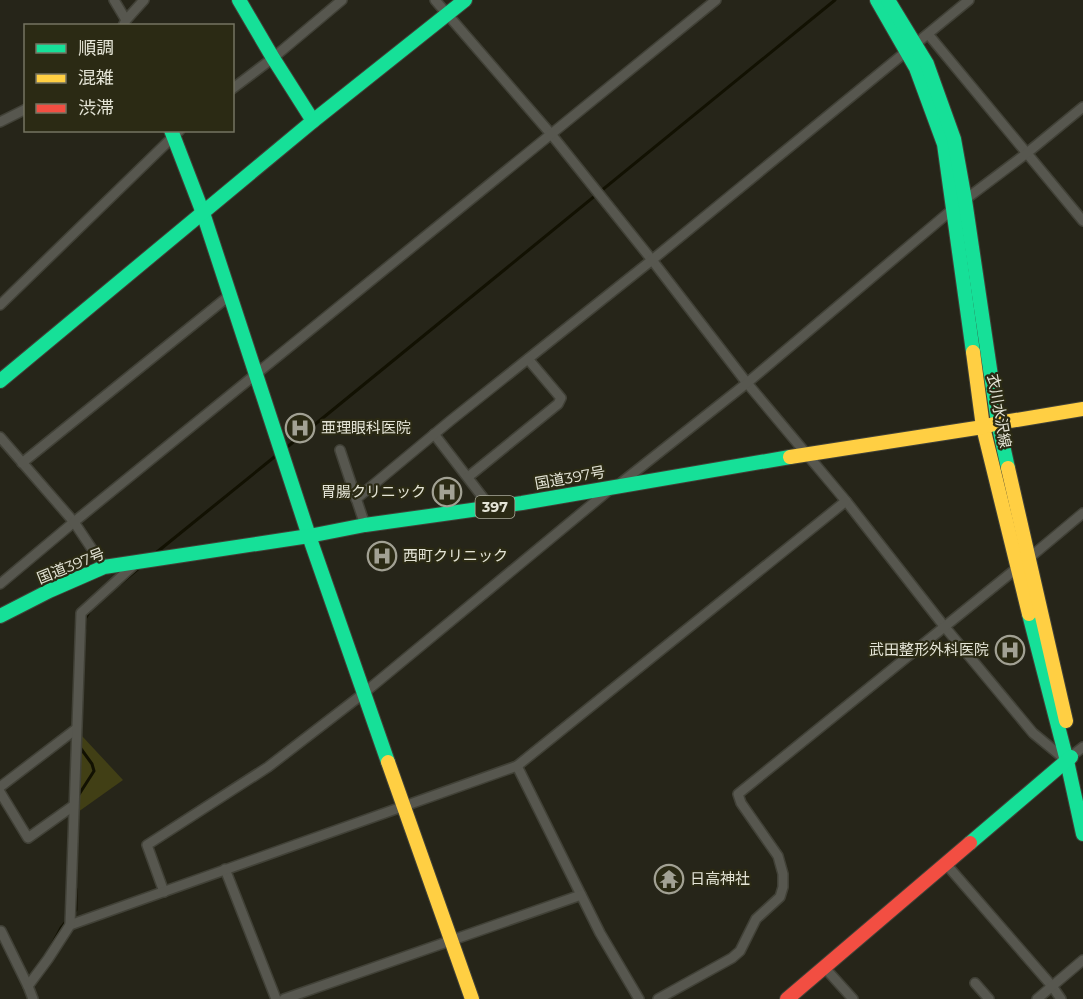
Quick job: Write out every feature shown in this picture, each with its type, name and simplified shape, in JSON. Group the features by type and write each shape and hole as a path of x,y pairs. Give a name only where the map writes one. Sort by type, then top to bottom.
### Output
{"main road":[{"path":"239,0 313,121"},
{"path":"0,381 313,121 465,0"},
{"name":"衣川水沢線","path":"877,0 910,48 927,64 954,139 983,427 1023,563 1075,754 1083,794"},
{"name":"衣川水沢線","path":"888,0 910,48"},
{"path":"175,132 309,536 472,999"},
{"name":"衣川水沢線","path":"960,204 1023,563"},
{"name":"国道397号","path":"0,616 104,567 491,507 1083,409"},
{"path":"787,999 1075,754"},
{"name":"衣川水沢線","path":"1075,754 1083,834"}],"street":[{"path":"114,0 125,23 144,0"},
{"path":"234,87 342,0"},
{"path":"435,0 550,134 652,260 747,383 1034,733 1075,754"},
{"path":"0,584 716,0"},
{"path":"356,499 969,0"},
{"path":"928,34 1083,221"},
{"path":"164,892 147,845 268,767 364,693 614,487 747,383 960,204 1083,107"},
{"path":"0,122 24,110"},
{"path":"0,305 175,132"},
{"path":"22,463 230,295"},
{"path":"468,477 558,404 561,398 528,359"},
{"path":"434,434 491,507"},
{"path":"0,437 74,522 104,567"},
{"path":"340,450 365,525"},
{"path":"70,925 517,766 846,501"},
{"path":"658,999 732,958 740,951 756,919 780,897 783,874 778,856 741,803 738,794 1083,513"},
{"path":"28,986 70,925 81,613 136,563"},
{"path":"73,806 28,838 0,789 76,729"},
{"path":"517,766 600,933 639,999"},
{"path":"946,864 1061,999"},
{"path":"225,869 276,999"},
{"path":"284,999 581,895"},
{"path":"0,930 33,999"},
{"path":"1037,999 1083,960"},
{"path":"825,968 853,999"},
{"path":"975,983 989,999"}],"shaded area":[{"path":"82,736 123,780 78,812"}],"waterway":[{"path":"286,448 835,0"},
{"path":"157,552 278,454"},
{"path":"121,583 139,568"},
{"path":"85,628 85,619 91,609"},
{"path":"78,796 94,771 92,764 79,746"},
{"path":"74,912 76,910 76,889"},
{"path":"48,952 68,919"}],"traffic: fast":[{"path":"239,0 313,121"},
{"path":"0,381 313,121 465,0"},
{"path":"877,0 916,68 944,144 973,352"},
{"path":"888,0 927,64 954,139 998,423 1008,468"},
{"path":"172,132 203,213 309,536 388,762"},
{"path":"0,616 104,567 309,536 365,525 522,503 790,457"},
{"path":"1029,614 1067,761 1083,834"},
{"path":"970,843 1071,757"}],"traffic: slow":[{"path":"973,352 983,427 1029,614"},
{"path":"790,457 1083,409"},
{"path":"1008,468 1066,721"},
{"path":"388,762 472,999"}],"traffic: jam":[{"path":"787,999 970,843"}],"place":[{"name":"亜理眼科医院","path":"300,428"},
{"name":"胃腸クリニック","path":"447,492"},
{"name":"西町クリニック","path":"382,556"},
{"name":"武田整形外科医院","path":"1010,650"},
{"name":"日高神社","path":"669,879"}]}
